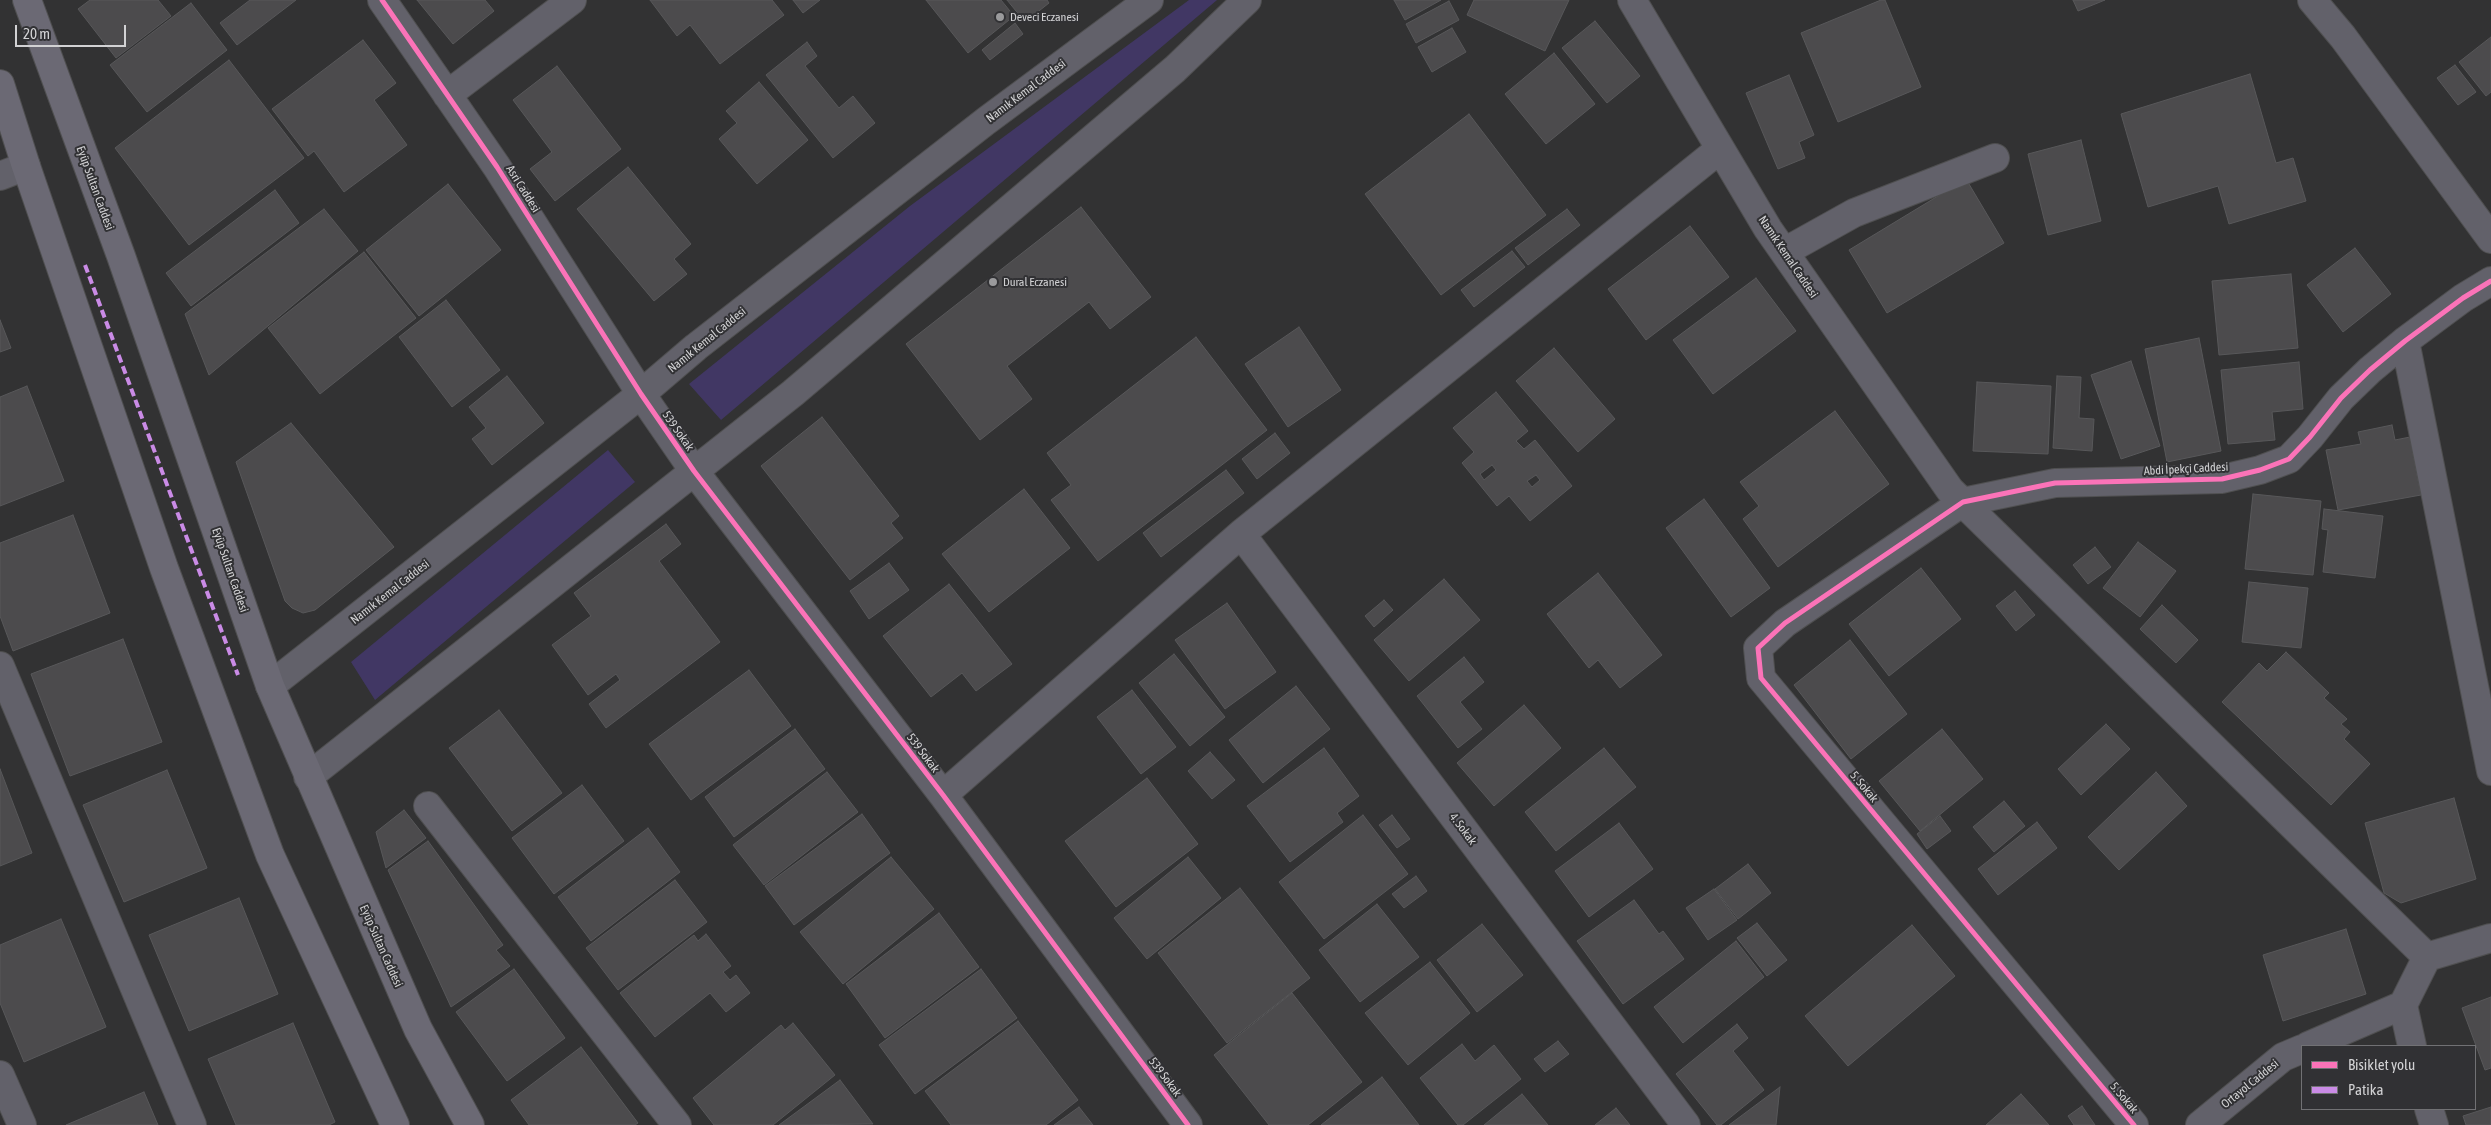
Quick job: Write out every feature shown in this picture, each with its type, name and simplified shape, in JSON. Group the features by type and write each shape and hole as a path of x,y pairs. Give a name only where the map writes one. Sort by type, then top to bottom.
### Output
{"main road":[{"name":"Eyüp Sultan Caddesi","path":"27,0 120,256 270,686 418,1030 470,1125"},
{"path":"0,84 26,166 164,568 270,855 394,1125"}],"street":[{"name":"Asri Caddesi","path":"382,0 497,167 641,394"},
{"path":"447,95 572,0"},
{"name":"Namık Kemal Caddesi","path":"270,686 641,394 696,347 986,121 1148,0"},
{"path":"308,777 793,393 1175,68 1247,0"},
{"name":"Namık Kemal Caddesi","path":"1632,0 1720,149 1784,252 1930,464 1950,490 2427,957"},
{"path":"2312,0 2343,37 2491,239"},
{"path":"942,794 1241,534 1720,149"},
{"path":"1784,252 1854,213 1995,158"},
{"path":"0,176 26,166"},
{"name":"Abdi İpekçi Caddesi","path":"1962,502 2055,483 2212,479 2260,470 2289,459 2310,437 2341,398 2404,341 2463,298 2491,281"},
{"path":"2404,341 2491,771"},
{"name":"539 Sokak","path":"641,394 694,471 942,794 1188,1125"},
{"name":"5. Sokak","path":"1962,502 1785,623 1758,648 1761,678 2134,1125"},
{"name":"4. Sokak","path":"1241,534 1686,1125"},
{"path":"0,666 7,704 192,1125"},
{"path":"428,806 677,1125"},
{"path":"2412,1045 2403,1005 2427,957 2491,938"},
{"path":"2310,1045 2403,1005"},
{"name":"Ortayol Caddesi","path":"2200,1125 2283,1057 2301,1049"},
{"path":"0,1075 22,1125"},
{"path":"2430,1110 2434,1125"}],"shaded area":[{"path":"1189,0 1217,0 721,420 689,384 910,206"},
{"path":"608,450 635,482 375,700 351,662"}],"building":[{"path":"90,0 158,0 171,16 116,58 78,9"},
{"path":"250,0 296,0 237,45 220,23"},
{"path":"417,0 485,0 494,11 453,44"},
{"path":"650,0 772,0 784,15 720,64 690,25 677,36"},
{"path":"793,0 820,0 803,13"},
{"path":"926,0 1001,0 1014,16 968,53"},
{"path":"1007,0 1047,0 1049,3 1025,22"},
{"path":"1394,0 1441,0 1405,20"},
{"path":"1474,0 1569,0 1545,51 1467,15"},
{"path":"1885,0 1921,87 1838,122 1801,33"},
{"path":"2073,0 2105,0 2078,11"},
{"path":"1449,1 1459,20 1416,43 1406,24"},
{"path":"191,3 227,50 147,112 110,65"},
{"path":"1595,21 1640,76 1607,103 1562,48"},
{"path":"1015,23 1023,34 990,60 982,50"},
{"path":"1452,28 1466,52 1432,72 1418,47"},
{"path":"2491,37 2491,92 2486,96 2459,62"},
{"path":"363,40 396,83 374,100 407,145 344,192 314,151 308,156 272,109"},
{"path":"807,42 817,56 805,66 839,108 853,96 875,123 833,158 766,75"},
{"path":"1554,53 1595,104 1546,144 1505,94"},
{"path":"229,60 304,158 189,245 115,148"},
{"path":"2455,65 2476,92 2458,105 2437,78"},
{"path":"557,66 621,149 555,201 530,169 552,152 513,100"},
{"path":"2250,74 2276,163 2293,158 2306,201 2229,224 2218,186 2148,207 2121,114"},
{"path":"1789,75 1814,135 1799,142 1805,158 1778,169 1746,93"},
{"path":"759,82 808,140 757,184 719,139 737,123 726,111"},
{"path":"1469,114 1546,215 1441,295 1365,194"},
{"path":"2081,140 2101,221 2048,235 2028,154"},
{"path":"628,167 691,244 674,259 687,274 654,301 577,209"},
{"path":"1966,179 2004,243 1887,313 1849,250"},
{"path":"448,184 501,250 419,316 366,250"},
{"path":"275,190 299,223 191,306 166,273"},
{"path":"1081,207 1151,297 1110,329 1089,302 1007,366 1032,399 980,440 906,344"},
{"path":"324,209 358,251 209,375 185,314"},
{"path":"1567,209 1580,225 1528,265 1515,248"},
{"path":"1690,226 1729,277 1646,340 1608,289"},
{"path":"2355,248 2391,294 2343,332 2307,285"},
{"path":"1512,251 1525,267 1474,307 1461,290"},
{"path":"364,252 416,318 320,394 268,328"},
{"path":"2291,274 2298,348 2219,355 2212,281"},
{"path":"1756,278 1796,331 1713,394 1673,340"},
{"path":"446,300 500,370 452,407 399,337"},
{"path":"0,320 11,348 0,352"},
{"path":"1299,327 1341,390 1288,427 1245,364"},
{"path":"1196,337 1267,430 1098,561 1051,500 1071,485 1047,453"},
{"path":"2199,338 2221,451 2167,462 2145,349"},
{"path":"1554,348 1615,419 1578,452 1516,381"},
{"path":"2131,361 2160,446 2121,459 2091,375"},
{"path":"2299,362 2303,409 2272,412 2275,440 2228,444 2221,370"},
{"path":"507,376 544,423 492,465 472,439 486,428 469,407"},
{"path":"2057,376 2081,377 2079,418 2094,419 2092,451 2053,448"},
{"path":"1977,382 2051,386 2048,454 1973,451"},
{"path":"27,386 64,481 0,506 0,397"},
{"path":"1496,392 1528,431 1516,441 1524,449 1535,440 1572,486 1530,521 1509,496 1497,506 1462,463 1474,452 1453,428","holes":["1492,465 1496,470 1484,480 1480,474","1536,475 1540,480 1532,487 1527,481"]},
{"path":"1835,411 1889,484 1778,567 1743,519 1759,506 1740,482"},
{"path":"822,417 899,516 891,523 903,538 850,580 761,466"},
{"path":"291,423 394,547 315,610 303,613 292,608 285,601 236,462"},
{"path":"2392,425 2395,440 2410,437 2421,495 2338,510 2326,450 2361,444 2358,432"},
{"path":"1275,433 1290,453 1257,479 1242,459"},
{"path":"1226,470 1244,493 1161,557 1143,533"},
{"path":"1024,489 1070,548 989,612 942,554"},
{"path":"2253,494 2321,501 2313,575 2245,569"},
{"path":"1704,499 1770,588 1731,617 1666,528"},
{"path":"2324,509 2383,516 2375,578 2323,572 2328,530 2322,529"},
{"path":"73,515 110,613 13,651 0,616 0,543"},
{"path":"666,524 681,544 659,561 720,642 606,728 589,704 620,680 616,674 588,695 552,645 591,616 574,593"},
{"path":"2138,542 2176,571 2140,617 2103,588"},
{"path":"2095,547 2111,567 2088,584 2073,565"},
{"path":"889,563 909,590 869,619 850,591"},
{"path":"1921,568 1961,619 1889,676 1849,624"},
{"path":"1598,573 1662,655 1620,688 1598,660 1589,668 1547,614"},
{"path":"1444,579 1480,620 1409,681 1374,640"},
{"path":"2249,582 2308,588 2301,648 2242,642"},
{"path":"949,584 1012,664 976,691 962,673 931,697 883,636"},
{"path":"2015,591 2035,615 2016,631 1996,606"},
{"path":"1384,600 1393,610 1374,627 1365,616"},
{"path":"1227,603 1276,672 1225,709 1175,640"},
{"path":"2162,605 2198,640 2176,663 2140,629"},
{"path":"123,639 162,742 70,776 31,674"},
{"path":"1850,640 1907,714 1851,759 1794,685"},
{"path":"2286,652 2329,693 2324,698 2347,719 2341,724 2350,732 2344,739 2370,764 2331,805 2222,702 2259,663 2267,671"},
{"path":"1174,654 1225,717 1190,746 1139,683"},
{"path":"1464,657 1484,682 1460,702 1482,729 1458,748 1417,696"},
{"path":"749,670 791,726 691,800 649,744"},
{"path":"1296,686 1330,729 1263,783 1229,740"},
{"path":"1132,690 1176,747 1141,774 1097,717"},
{"path":"1524,705 1561,748 1494,806 1457,763"},
{"path":"499,710 562,793 512,831 449,748"},
{"path":"2106,724 2130,749 2081,795 2058,769"},
{"path":"795,729 825,769 734,837 705,797"},
{"path":"1942,729 1983,779 1920,831 1879,781"},
{"path":"1324,748 1359,796 1337,813 1343,822 1290,862 1247,806"},
{"path":"1604,748 1636,787 1556,851 1525,812"},
{"path":"1210,752 1235,780 1212,799 1188,771"},
{"path":"0,769 32,853 0,866"},
{"path":"167,770 207,868 124,902 83,805"},
{"path":"827,772 858,812 764,885 733,845"},
{"path":"2156,772 2187,806 2119,870 2088,837"},
{"path":"1147,778 1198,844 1116,907 1065,841"},
{"path":"582,785 624,841 554,894 512,838"},
{"path":"2454,798 2476,879 2401,903 2384,893 2365,823"},
{"path":"2004,801 2025,826 1994,852 1973,827"},
{"path":"404,810 426,838 386,868 376,832"},
{"path":"862,814 890,853 794,925 765,886"},
{"path":"1363,815 1408,874 1324,939 1279,882"},
{"path":"1392,815 1410,839 1397,848 1379,825"},
{"path":"1940,816 1951,831 1927,849 1917,834"},
{"path":"2037,822 2057,848 1998,895 1978,869"},
{"path":"1619,823 1653,869 1589,917 1555,871"},
{"path":"648,828 680,872 591,941 558,897"},
{"path":"428,841 503,945 496,950 510,966 451,1007 388,870"},
{"path":"891,857 934,909 843,984 800,932"},
{"path":"1188,857 1221,898 1147,959 1114,918"},
{"path":"1748,864 1771,893 1738,919 1715,889"},
{"path":"1416,876 1427,891 1404,908 1392,894"},
{"path":"675,880 707,922 618,990 586,948"},
{"path":"1240,888 1310,978 1227,1043 1158,953"},
{"path":"1714,889 1737,920 1708,940 1686,908"},
{"path":"239,898 278,994 189,1031 149,935"},
{"path":"1634,900 1659,934 1663,931 1684,959 1623,1004 1577,941"},
{"path":"1377,904 1419,957 1360,1002 1319,950"},
{"path":"939,913 979,967 885,1038 846,984"},
{"path":"61,919 106,1027 24,1062 0,1003 0,945"},
{"path":"1757,923 1787,960 1767,976 1737,938"},
{"path":"1482,924 1523,975 1477,1012 1437,960"},
{"path":"1912,925 1955,976 1848,1066 1805,1016"},
{"path":"2346,929 2366,994 2283,1021 2263,955"},
{"path":"706,934 731,966 723,972 730,980 736,975 750,993 726,1012 710,993 655,1037 620,993 694,935 698,941"},
{"path":"1736,941 1764,977 1683,1043 1654,1007"},
{"path":"1430,962 1470,1013 1408,1065 1365,1013"},
{"path":"514,969 565,1038 507,1081 456,1012"},
{"path":"981,969 1017,1018 915,1094 879,1045"},
{"path":"1292,993 1362,1082 1308,1125 1269,1125 1214,1055"},
{"path":"2491,997 2491,1068 2485,1070 2462,1008"},
{"path":"1018,1021 1078,1100 1046,1125 951,1125 925,1091"},
{"path":"293,1023 335,1122 329,1125 236,1125 208,1059"},
{"path":"793,1023 835,1075 773,1125 714,1125 693,1098 781,1025 785,1030"},
{"path":"1737,1024 1748,1038 1733,1051 1764,1090 1721,1125 1717,1125 1676,1074"},
{"path":"1558,1041 1569,1054 1545,1072 1534,1059"},
{"path":"1462,1044 1475,1061 1494,1045 1521,1079 1463,1125 1458,1125 1420,1078"},
{"path":"581,1047 638,1123 635,1125 529,1125 511,1100"},
{"path":"1382,1077 1419,1125 1321,1125"},
{"path":"840,1080 873,1124 779,1125"},
{"path":"1780,1087 1776,1125 1729,1125"},
{"path":"144,1092 158,1125 66,1125"},
{"path":"1522,1094 1548,1125 1484,1125"},
{"path":"2021,1094 2049,1125 1986,1125"},
{"path":"2082,1106 2095,1125 2074,1125 2068,1116"},
{"path":"1079,1107 1093,1125 1054,1125"},
{"path":"2491,1107 2491,1125 2466,1125 2463,1116"},
{"path":"1616,1108 1630,1125 1595,1125"}],"marked path":[{"path":"85,265 238,675"}],"cycle path":[{"path":"382,0 497,167 641,394 694,471 943,795 1188,1125"},
{"path":"2134,1125 1761,678 1758,648 1785,623 1963,502 2055,483 2222,479 2260,470 2289,459 2310,437 2341,398 2370,370 2405,341 2463,298 2491,281"}],"place":[{"name":"Deveci Eczanesi","path":"1000,17"},
{"name":"Dural Eczanesi","path":"993,282"}]}
